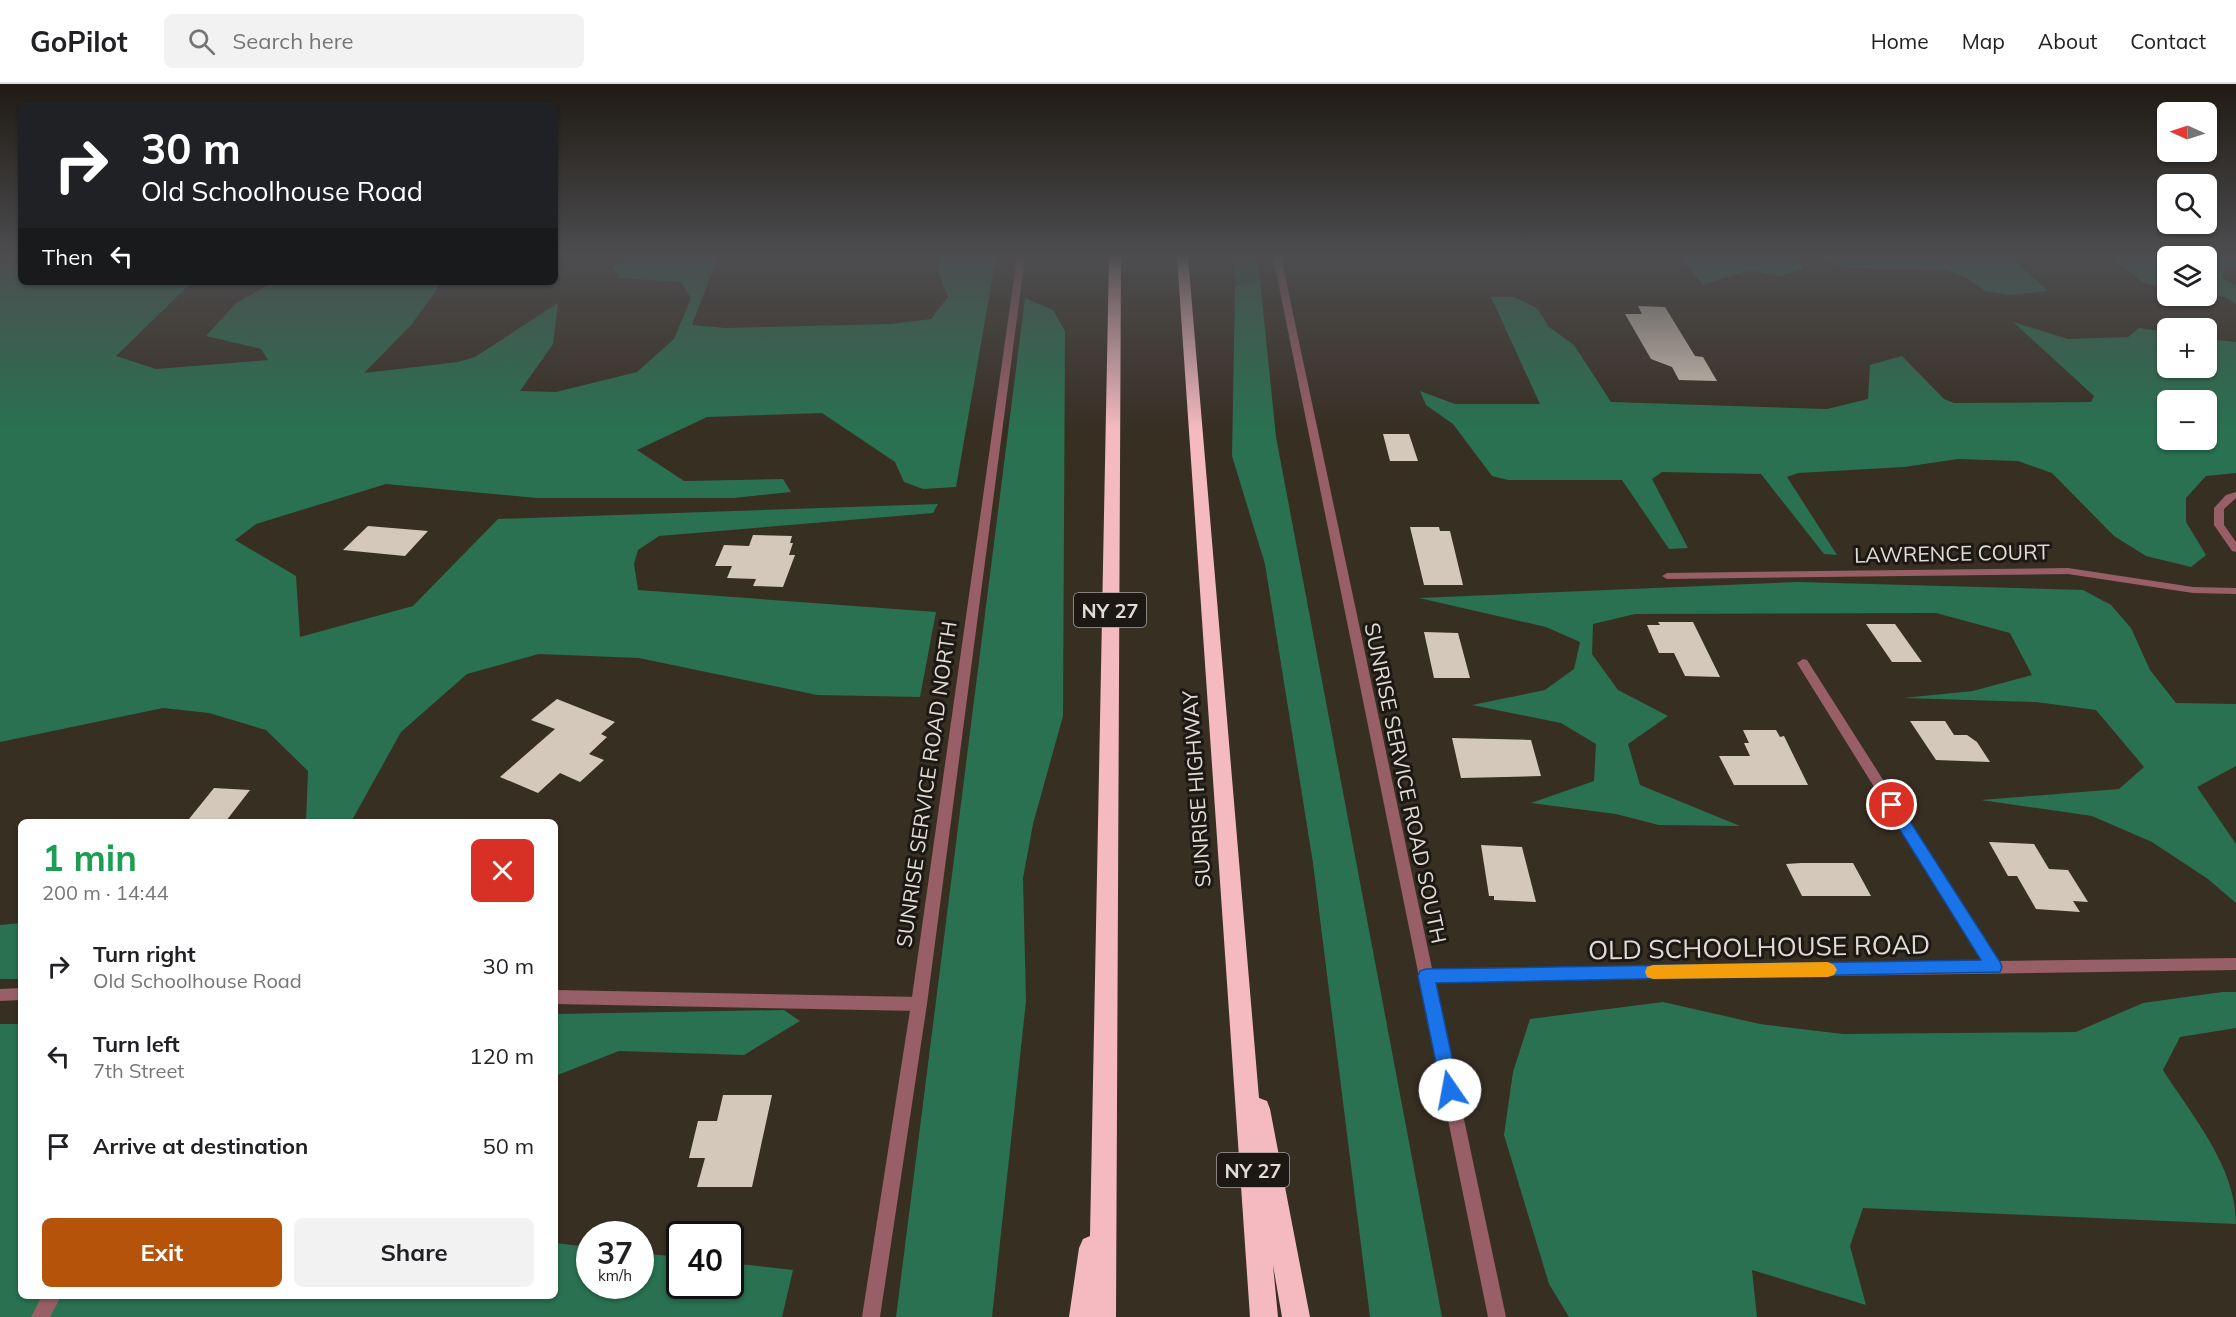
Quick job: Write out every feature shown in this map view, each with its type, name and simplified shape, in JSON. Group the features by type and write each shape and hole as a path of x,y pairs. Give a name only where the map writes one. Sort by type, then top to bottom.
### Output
{"highway":[{"name":"NY 27","path":"1102,1317 1114,315"},
{"name":"SUNRISE HIGHWAY","path":"1187,315 1264,1317"},
{"path":"1242,1023 1296,1317"},
{"path":"1083,1317 1103,1166"}],"street":[{"name":"SUNRISE SERVICE ROAD NORTH","path":"870,1317 919,1004 1013,315"},
{"name":"SUNRISE SERVICE ROAD SOUTH","path":"1289,315 1497,1317"},
{"path":"2236,495 2230,497 2219,508 2219,525 2236,549"},
{"name":"LAWRENCE COURT","path":"1667,576 2068,571 2170,587 2236,591"},
{"path":"1803,663 1994,967"},
{"name":"OLD SCHOOLHOUSE ROAD","path":"1426,976 2236,964"},
{"path":"0,995 18,994"},
{"path":"558,997 919,1004"},
{"path":"40,1317 50,1299"}],"green space":[{"path":"0,315 159,315 116,356 156,369 268,360 261,349 206,336 226,315 419,315 364,373 458,362 475,357 540,315 557,315 553,344 520,391 556,392 637,372 674,339 684,315 696,315 692,325 725,328 891,324 931,319 934,315 986,315 956,487 923,489 904,482 895,462 822,413 707,417 637,450 684,481 783,479 791,492 734,498 537,498 386,484 256,524 235,540 296,576 300,637 413,606 498,519 938,504 933,513 659,536 638,550 634,564 638,590 936,612 920,697 817,695 639,658 539,654 467,674 401,732 353,819 306,819 308,771 266,730 209,713 163,708 0,742"},
{"path":"1023,315 1056,315 1065,331 1063,716 1033,824 1023,878 1026,1001 992,1317 896,1317"},
{"path":"1234,315 1264,315 1276,437 1442,1317 1370,1317 1313,863 1265,564 1232,456"},
{"path":"1499,315 1541,315 1549,327 1574,345 1611,402 1827,409 1868,399 1870,365 1902,356 1944,399 1954,403 2091,402 2094,396 2013,322 2068,339 2128,337 2139,328 2157,331 2157,378 2217,378 2217,340 2236,342 2236,473 2206,476 2186,498 2186,522 2206,555 2191,567 2146,556 2114,536 2052,473 2018,461 1958,459 1904,467 1798,473 1787,477 1837,555 1824,554 1761,474 1662,472 1652,479 1688,548 1669,549 1622,480 1508,480 1492,476 1453,424 1426,405 1420,391 1455,404 1540,404"},
{"path":"1798,582 2083,590 2111,605 2131,628 2150,670 2176,703 2236,704 2236,766 2197,787 2236,844 2236,903 2208,879 2152,842 2092,816 1981,800 2119,789 2144,767 2096,710 2036,702 1903,698 1973,691 2032,675 2010,633 1936,613 1635,614 1593,624 1592,654 1618,690 1668,716 1628,744 1640,785 1740,826 1659,825 1616,814 1531,803 1594,781 1596,744 1561,723 1472,705 1545,690 1574,669 1580,642 1546,627 1419,598"},
{"path":"18,923 18,979 0,979 0,925"},
{"path":"2236,992 2236,1028 2180,1037 2163,1070 2221,1162 2229,1182 2236,1224 1863,1208 1850,1246 1866,1305 1752,1270 1757,1317 1569,1317 1549,1284 1504,1135 1513,1072 1530,1019 1663,1002 1760,1024 1843,1034 2076,1032 2143,1003"},
{"path":"784,1010 800,1021 744,1055 619,1051 558,1075 558,1014"},
{"path":"0,1024 18,1024 18,1299 558,1299 558,1243 576,1245 576,1299 654,1299 654,1254 666,1256 666,1299 744,1299 744,1264 793,1270 782,1317 0,1317"}],"building":[{"path":"1625,315 1670,315 1695,356 1703,357 1717,381 1679,380 1672,367 1651,359"},
{"path":"1383,434 1409,434 1418,461 1390,461"},
{"path":"368,526 428,531 405,556 343,550"},
{"path":"1410,527 1439,527 1440,531 1450,531 1463,585 1424,585"},
{"path":"753,535 792,536 790,543 793,543 789,555 795,555 783,587 753,586 756,579 727,578 732,566 715,566 724,545 749,546"},
{"path":"1658,622 1693,622 1720,677 1685,676 1674,653 1659,653 1647,625 1660,625"},
{"path":"1866,624 1895,624 1922,662 1892,662"},
{"path":"1424,632 1458,633 1470,678 1434,678"},
{"path":"557,699 615,722 601,734 607,737 589,754 604,760 580,782 560,773 538,793 500,777 555,729 531,720"},
{"path":"1910,721 1945,721 1954,735 1967,735 1977,742 1990,762 1936,760"},
{"path":"1743,730 1776,730 1780,737 1784,736 1808,785 1734,785 1719,756 1750,756 1744,743 1749,743"},
{"path":"1452,738 1531,740 1541,776 1461,778"},
{"path":"214,788 250,790 228,819 189,819"},
{"path":"1989,842 2034,844 2049,869 2068,870 2088,902 2073,901 2080,912 2036,909 2017,876 2008,876"},
{"path":"1481,845 1522,847 1536,902 1494,900 1494,896 1489,896"},
{"path":"1853,863 1871,896 1802,896 1786,864"},
{"path":"723,1095 772,1095 752,1187 697,1187 705,1158 689,1158 698,1121 717,1121"}],"slow traffic":[{"path":"1653,972 1828,970"}],"route":[{"path":"1450,1090 1426,976 1994,967 1892,805"}]}
